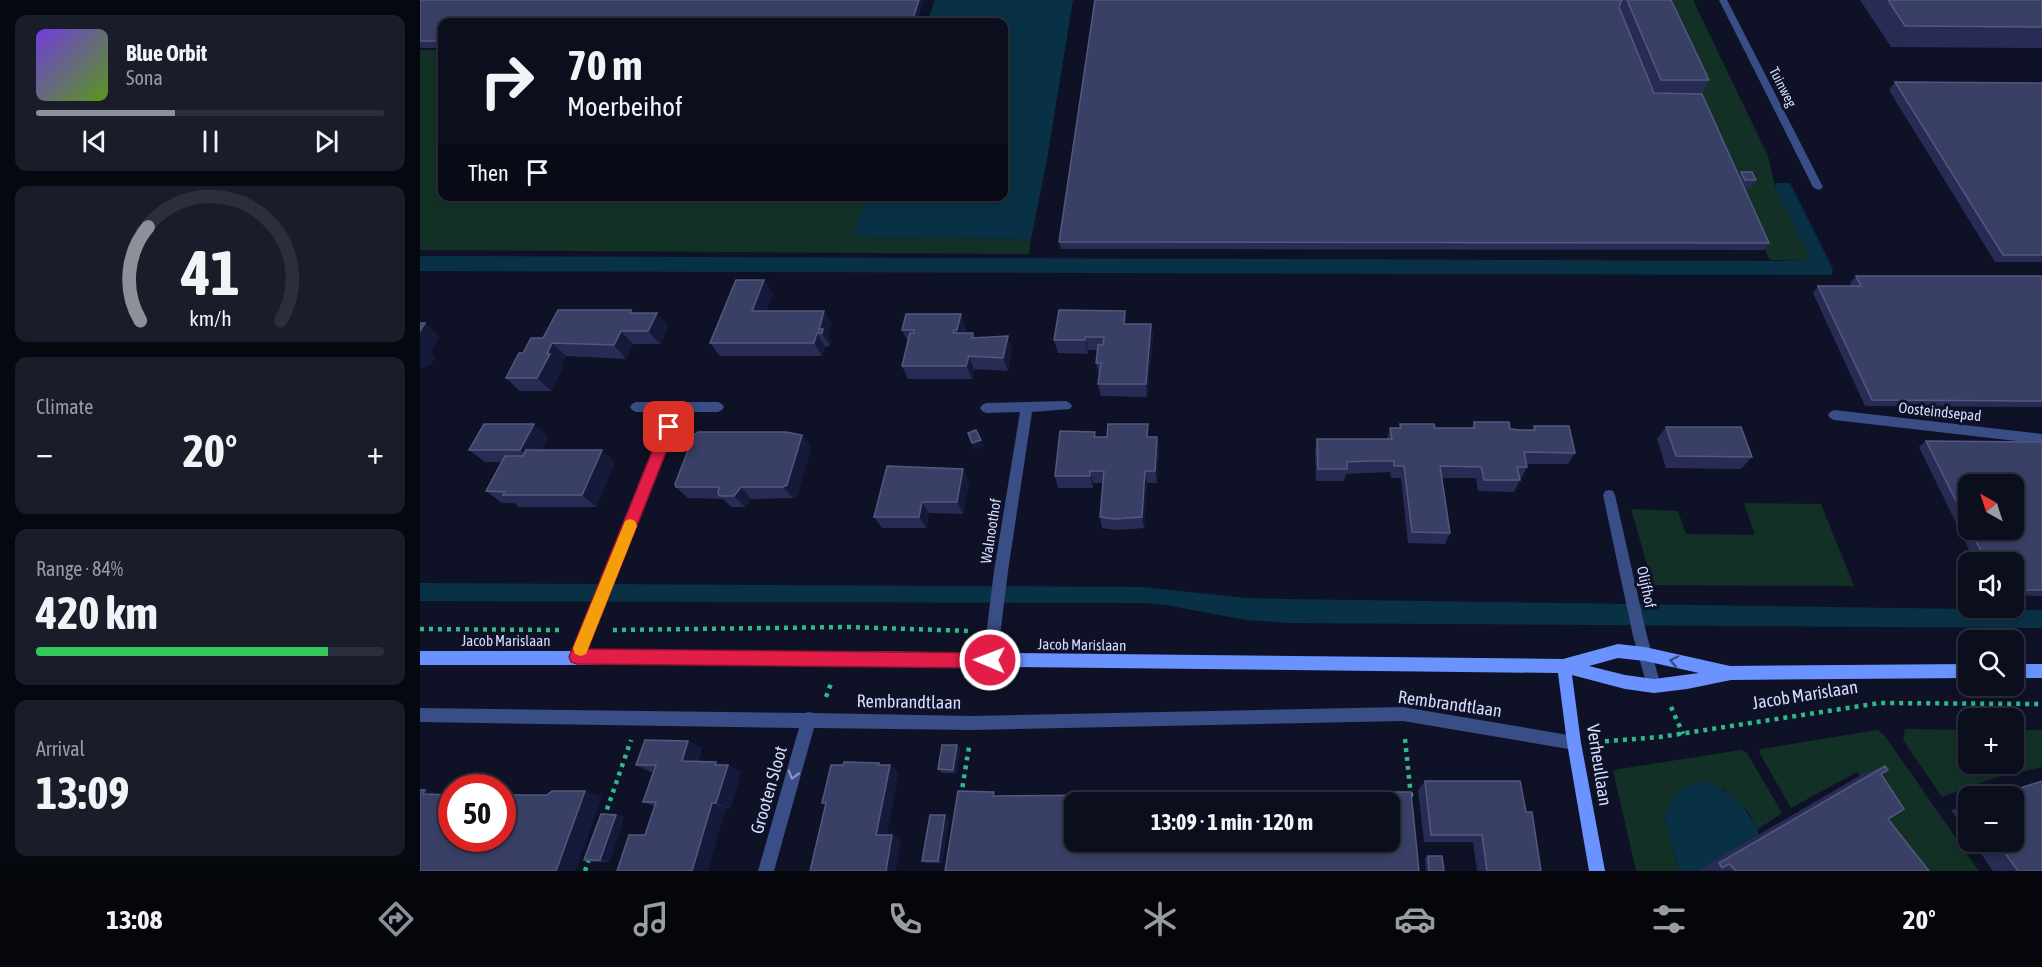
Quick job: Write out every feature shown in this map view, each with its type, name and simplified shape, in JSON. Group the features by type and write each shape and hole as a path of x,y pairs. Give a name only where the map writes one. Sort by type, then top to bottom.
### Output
{"main road":[{"name":"Jacob Marislaan","path":"1564,666 1618,651 1645,654 1731,673"},
{"name":"Jacob Marislaan","path":"420,658 577,657 1564,666 1625,682 1654,686 1731,673 1958,671"},
{"name":"Verheullaan","path":"1564,666 1574,743 1597,871"},
{"path":"2024,671 2042,671"}],"street":[{"name":"Tuinweg","path":"1723,0 1818,187"},
{"path":"986,408 1066,406"},
{"path":"636,407 718,407"},
{"path":"577,657 677,407"},
{"name":"Walnoothof","path":"990,660 1001,570 1027,407"},
{"name":"Oosteindsepad","path":"1834,416 2042,439"},
{"name":"Olijfhof","path":"1609,495 1640,636 1654,686"},
{"name":"Rembrandtlaan","path":"420,715 972,723 1403,714 1574,743"},
{"name":"Grooten Sloot","path":"766,871 809,719"}],"path":[{"name":"Jacob Marislaan","path":"420,629 588,630 996,625"},
{"name":"Jacob Marislaan","path":"1574,743 1660,737 1880,703 2042,704"},
{"path":"1403,714 1411,804"},
{"path":"601,827 639,717"},
{"path":"960,802 972,723"},
{"path":"585,871 593,849"}],"green space":[{"path":"1642,0 1693,0 1768,156 1775,186 1809,255 1806,261 1770,260 1686,98"},
{"path":"420,50 438,50 438,201 866,201 854,237 1031,239 1029,254 420,250"},
{"path":"1744,503 1821,504 1854,586 1653,585 1631,509 1678,511 1686,534 1755,535"},
{"path":"1905,729 1958,730 1958,774 2012,774 1972,786 1958,786 1958,791 1942,797 1903,740"},
{"path":"1877,730 1885,736 1958,841 1958,852 1966,852 1979,871 1927,871 1881,813 1888,808 1857,772 1791,808 1759,752 1761,749"},
{"path":"2024,730 2042,730 2042,767 2024,771"},
{"path":"1741,750 1747,753 1782,813 1757,830 1749,813 1724,789 1664,816 1679,871 1636,871 1613,770"}],"water":[{"path":"935,0 1073,0 1047,159 1031,239 853,237 866,201 1008,201 1008,18 928,18"},
{"path":"1777,183 1790,183 1833,269 1831,275 420,271 420,256 1806,261 1809,255 1775,186"},
{"path":"420,583 1142,587 1246,598 1958,609 1958,618 2024,618 2024,610 2042,610 2042,628 1288,623 1246,620 1166,605 1142,603 420,601"},
{"path":"1708,782 1725,791 1739,803 1759,835 1701,871 1679,871 1664,816 1675,795 1685,787"}],"building":[{"path":"420,0 919,0 913,18 438,18 438,41 420,41"},
{"path":"1095,0 1622,0 1619,7 1654,93 1702,94 1769,243 1059,242"},
{"path":"1627,0 1671,0 1709,80 1661,80"},
{"path":"1888,0 2042,0 2042,27 1905,26"},
{"path":"1895,82 2042,83 2042,255 2003,255"},
{"path":"1741,172 1752,172 1756,180 1745,180"},
{"path":"1856,276 2042,276 2042,401 1872,400 1818,286 1861,286"},
{"path":"736,280 764,280 752,311 824,311 819,329 823,329 822,333 817,333 814,343 710,343"},
{"path":"558,310 631,310 630,313 657,313 648,331 621,331 614,345 552,343 547,354 550,354 537,378 506,378 519,353 523,353 531,338 543,338"},
{"path":"1059,310 1125,311 1124,324 1151,324 1146,384 1098,384 1101,363 1096,363 1098,345 1103,345 1104,337 1085,337 1085,340 1054,340"},
{"path":"906,314 961,314 957,330 953,333 973,333 972,338 1008,336 1003,358 969,356 966,366 902,366 910,333 914,333 914,330 902,330"},
{"path":"1474,422 1509,422 1510,429 1520,430 1535,430 1534,426 1569,426 1575,453 1524,452 1527,467 1517,467 1520,480 1484,480 1481,467 1440,466 1450,533 1412,532 1404,466 1394,466 1394,461 1347,462 1347,469 1318,469 1317,439 1392,439 1390,428 1401,428 1400,424 1434,424 1435,428 1475,428"},
{"path":"484,424 534,424 520,450 469,450"},
{"path":"1108,424 1148,424 1147,437 1157,437 1155,471 1145,471 1142,517 1114,519 1100,517 1104,471 1090,471 1090,476 1055,476 1060,431 1095,432 1094,437 1107,437"},
{"path":"1666,427 1741,427 1752,457 1676,456"},
{"path":"976,430 981,440 972,443 968,433"},
{"path":"698,432 786,432 802,435 787,485 783,487 741,487 734,496 720,496 719,487 676,487 675,484 694,435"},
{"path":"1926,441 2042,442 2042,590 2024,590 2024,552 1982,552 1975,540 2024,540 2024,474 1958,474 1958,505"},
{"path":"526,450 602,450 582,495 503,495 505,492 486,491 505,456 523,456"},
{"path":"887,466 963,469 957,502 922,502 919,517 874,517"},
{"path":"645,740 688,741 682,761 716,762 715,765 728,765 716,803 712,803 692,871 617,871 629,835 645,835 656,802 643,802 656,765 636,765"},
{"path":"942,745 957,745 953,770 938,769"},
{"path":"844,762 890,765 876,835 892,835 886,871 810,871 826,803 822,803 831,765 843,765"},
{"path":"1885,766 1888,770 1881,774 1904,809 1888,819 1929,871 1736,871 1729,864 1722,868 1719,863"},
{"path":"1425,781 1520,781 1526,812 1532,812 1541,871 1487,871 1482,835 1431,835"},
{"path":"2042,781 2042,871 2018,871 2004,852 2024,852 2024,787"},
{"path":"420,790 425,790 423,794 438,795 438,852 516,852 516,795 547,795 552,791 585,791 556,871 420,871"},
{"path":"958,791 994,792 993,796 1064,795 1064,852 1400,852 1400,792 1411,792 1419,871 945,871"},
{"path":"601,814 616,815 600,860 584,860"},
{"path":"930,815 945,815 938,861 922,861"},
{"path":"1428,856 1442,856 1444,871 1429,871"}],"slow traffic":[{"path":"581,648 630,526"}],"route":[{"path":"669,427 577,657 990,660"}]}
